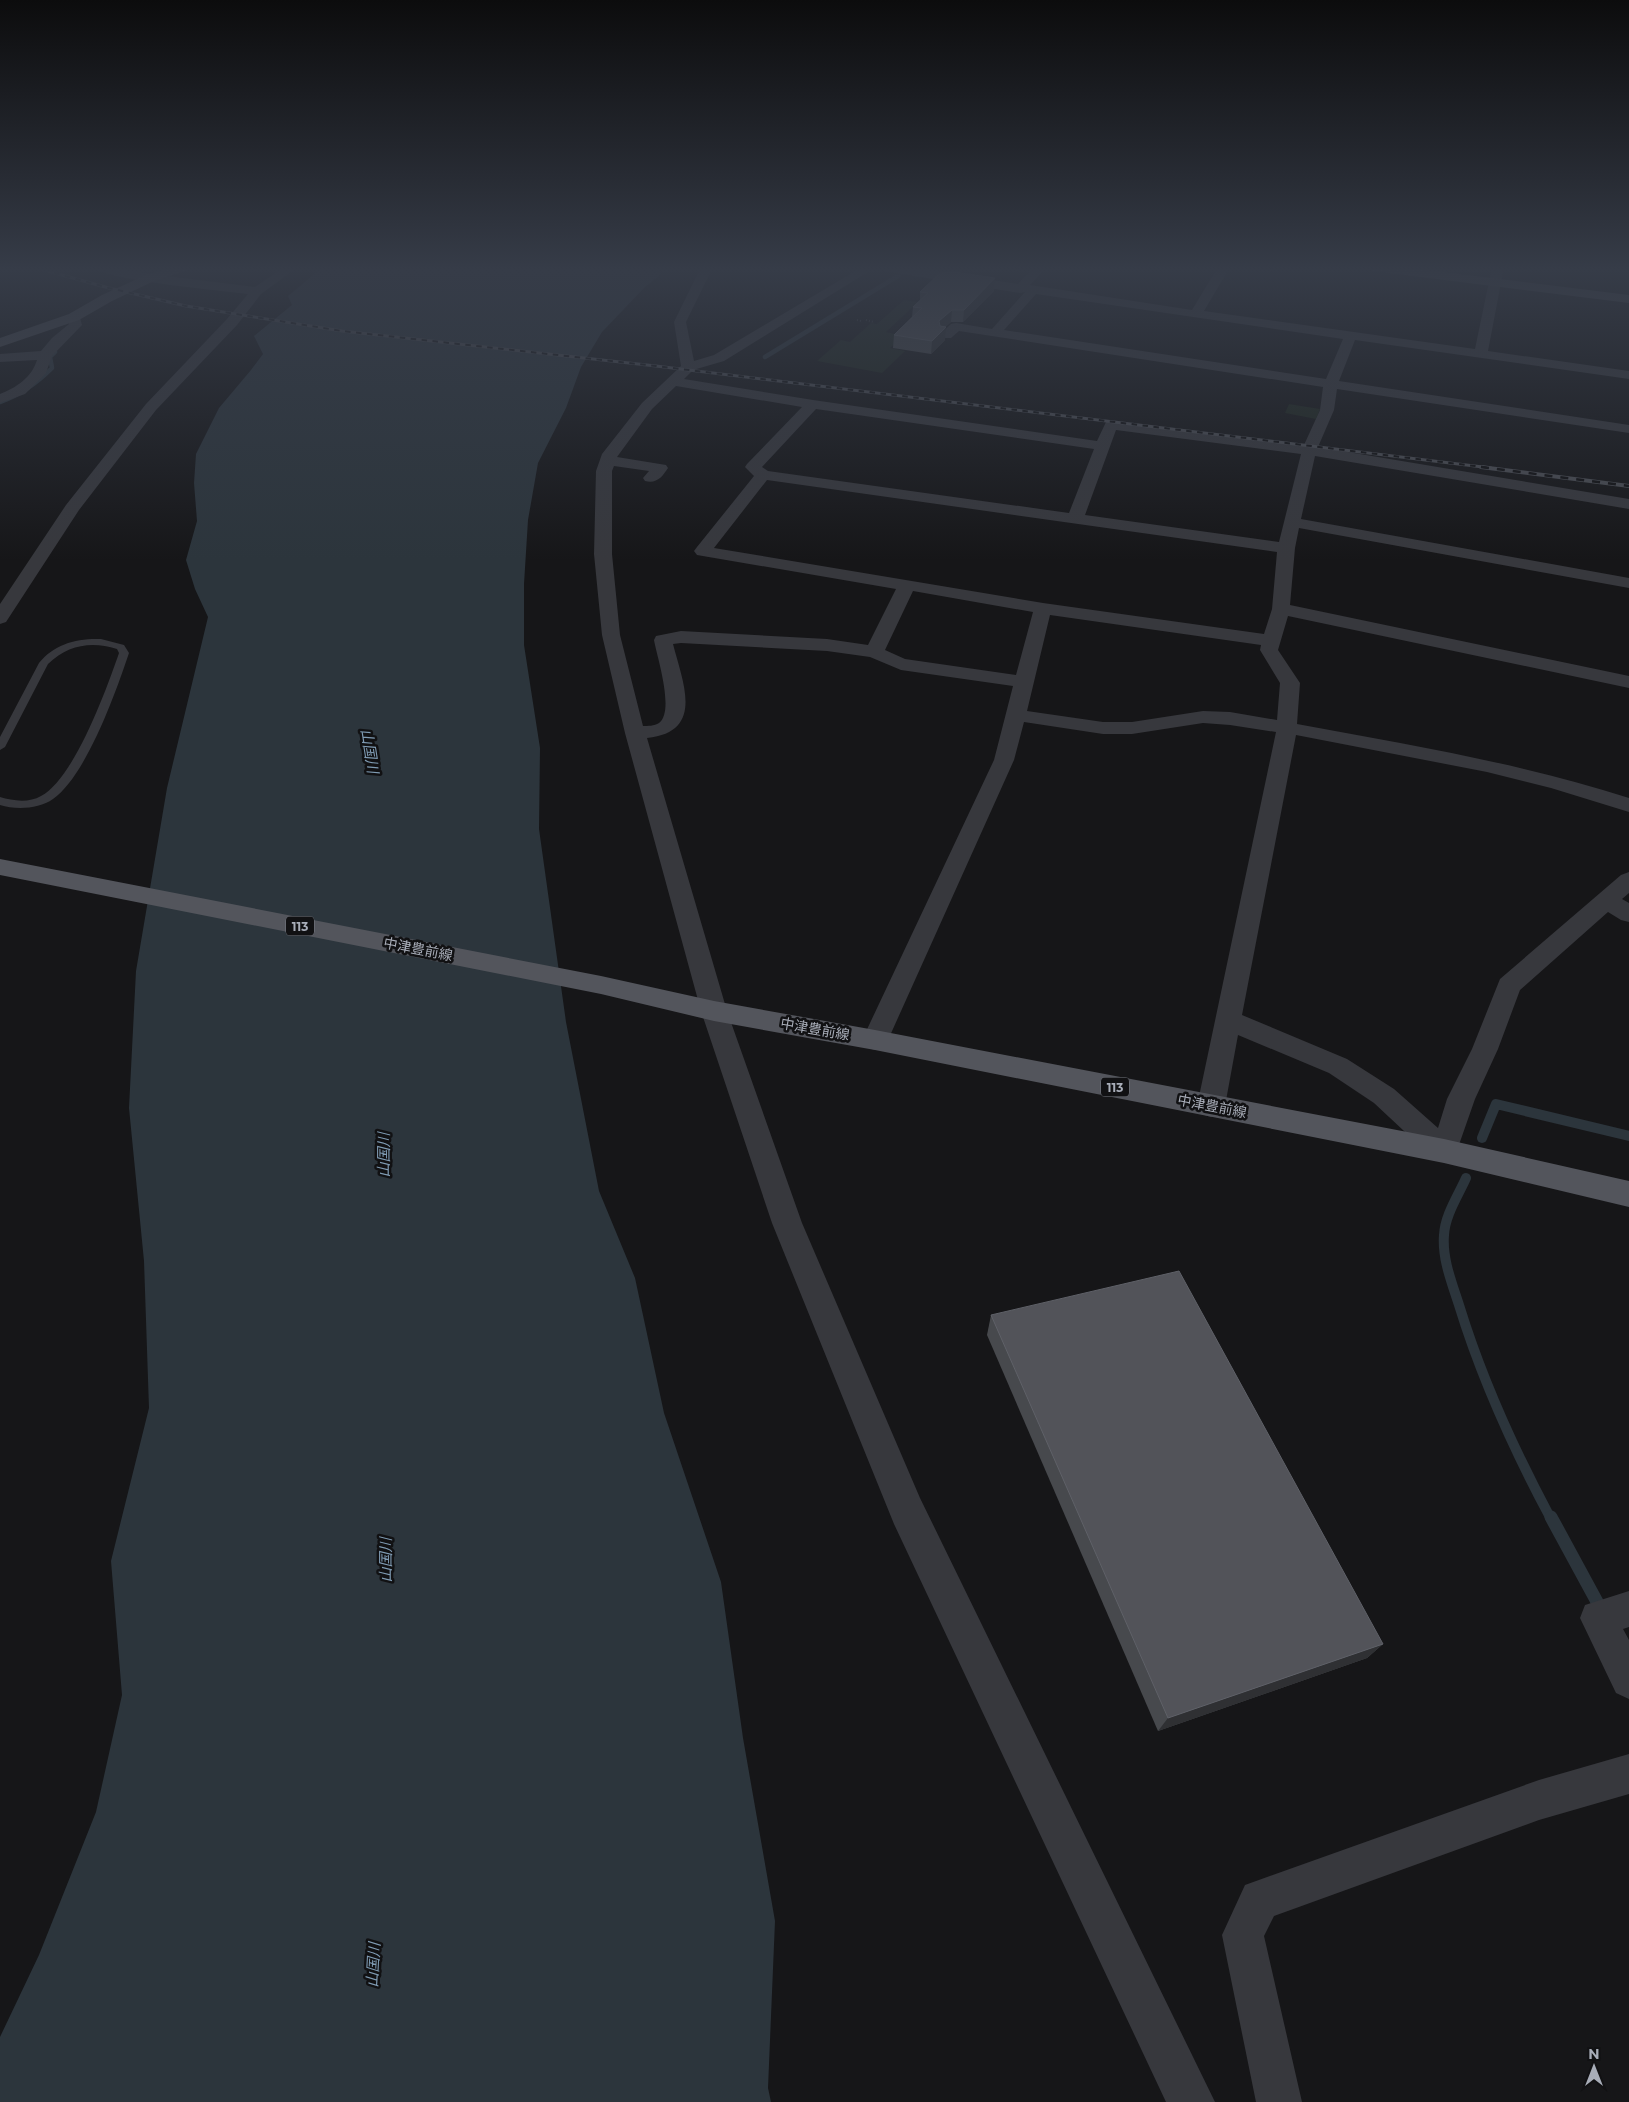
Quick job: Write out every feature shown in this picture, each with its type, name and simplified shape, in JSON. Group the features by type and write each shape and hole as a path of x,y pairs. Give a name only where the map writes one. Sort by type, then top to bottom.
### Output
{"main road":[{"name":"中津豊前線","path":"0,867 601,985 714,1011 875,1040 1444,1151 1629,1194"}],"street":[{"path":"0,399 20,392 41,370 42,365"},
{"path":"0,618 66,516 151,407 190,365"},
{"path":"695,365 688,367 647,406 610,454 604,471 603,554 610,635 635,733 714,1011 787,1223 907,1511 1191,2102"},
{"path":"1209,365 1629,428"},
{"path":"1211,1106 1287,728 1290,683 1269,650 1281,609 1286,548 1309,450 1327,410 1331,384 1338,365"},
{"path":"1559,365 1629,375"},
{"path":"673,380 813,404 1102,446"},
{"path":"813,404 754,467 763,475 1286,548"},
{"path":"1075,519 1111,425 1309,450 1629,504"},
{"path":"608,460 660,468 651,478"},
{"path":"763,475 702,552 1043,608 1273,641"},
{"path":"1292,522 1629,583"},
{"path":"874,652 907,585"},
{"path":"875,1040 1004,760 1043,608"},
{"path":"1281,609 1629,682"},
{"path":"635,733 664,729 673,722 677,707 663,640 681,637 827,645 874,652 901,664 1024,682"},
{"path":"1016,715 1099,728 1131,728 1180,718 1201,716 1287,728 1428,753 1591,792 1629,805"},
{"path":"1228,1020 1338,1066 1384,1096 1444,1151 1461,1099 1485,1049 1509,985 1629,880"},
{"path":"1606,900 1629,914"},
{"path":"1629,1609 1598,1618 1629,1680"},
{"path":"1280,2102 1244,1935 1260,1900 1539,1800 1629,1774"}],"lane":[{"path":"0,747 50,655 68,646 84,642 109,642 121,647 124,653 116,678 75,765 59,788 49,797 35,803 0,802"}],"shaded area":[{"path":"839,365 890,365 882,373"},
{"path":"1289,404 1320,409 1316,419 1285,413"}],"water":[{"name":"山国川","path":"255,365 582,365 566,408 538,463 528,520 524,584 524,645 540,748 539,829 566,1022 599,1191 635,1278 664,1413 721,1582 743,1738 775,1921 768,2088 771,2102 0,2102 0,2037 39,1955 96,1812 122,1695 111,1561 149,1408 144,1261 129,1108 136,971 167,788 208,617 195,589 186,560 197,521 194,483 196,454 219,408"}],"building":[{"path":"1179,1271 1383,1644 1168,1718 991,1315"}],"waterway":[{"path":"0,402 34,384 52,368 51,365"},
{"path":"1482,1138 1496,1104 1629,1136"},
{"path":"1466,1178 1449,1213 1445,1228 1444,1244 1448,1271 1488,1387 1524,1467 1551,1519"},
{"path":"1551,1517 1602,1611"}],"railway":[{"path":"648,365 1491,468"},
{"path":"1481,467 1629,486"}]}
